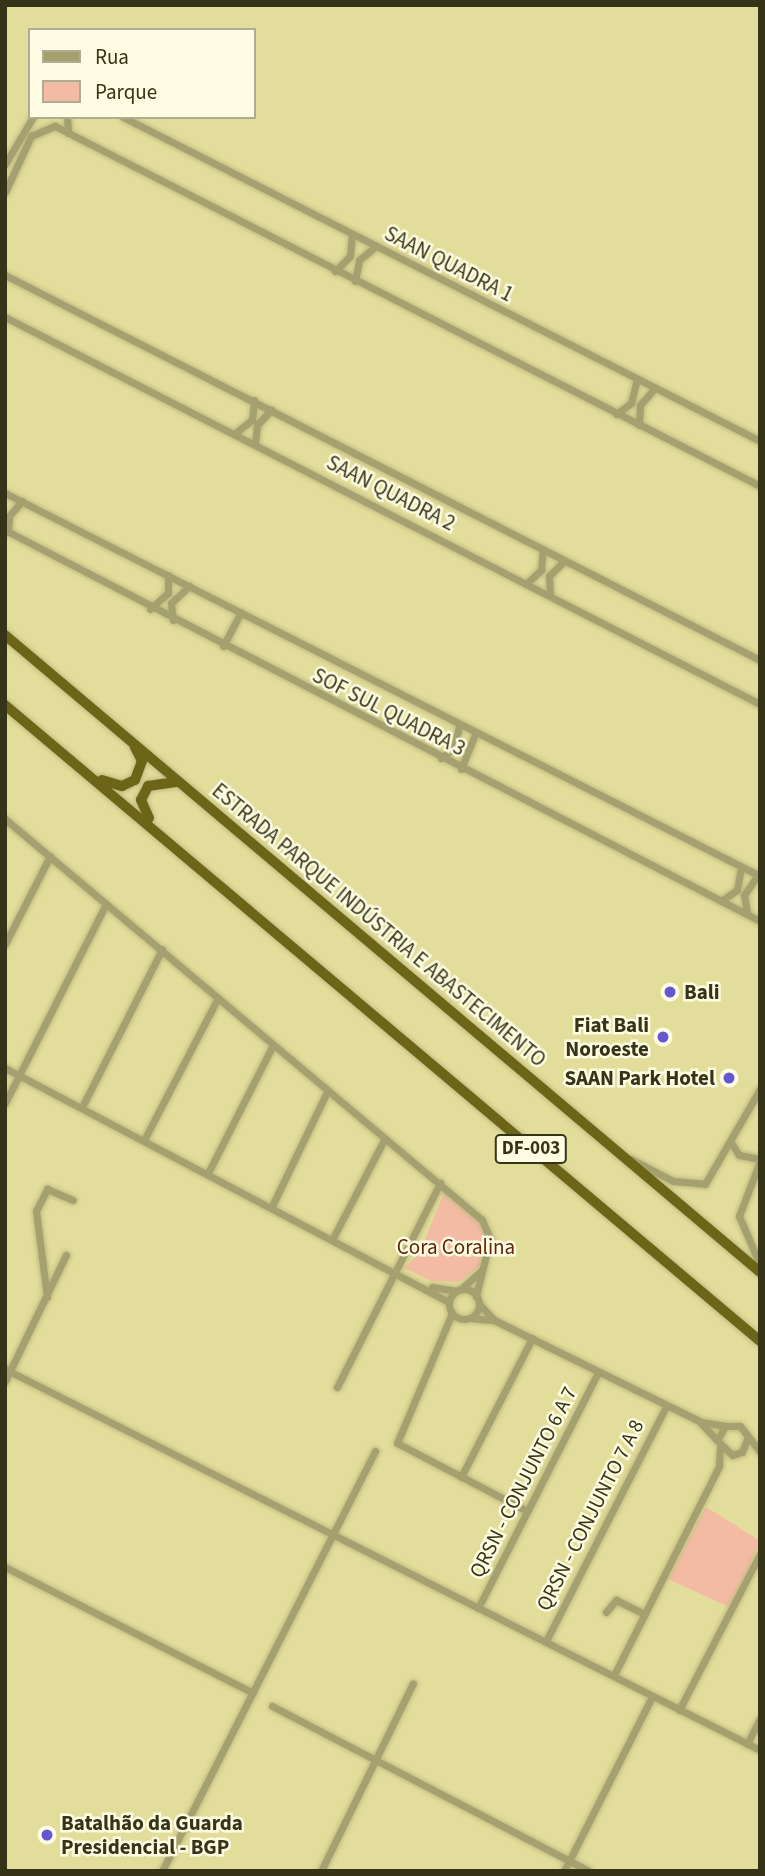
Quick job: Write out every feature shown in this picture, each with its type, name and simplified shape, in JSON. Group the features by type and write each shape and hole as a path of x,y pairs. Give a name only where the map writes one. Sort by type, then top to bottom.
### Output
{"highway":[{"name":"ESTRADA PARQUE INDÚSTRIA E ABASTECIMENTO","path":"5,635 760,1272"},
{"name":"DF-003","path":"5,705 154,826 760,1341"},
{"path":"96,778 122,786 135,780 142,761 129,738"},
{"path":"154,826 142,808 144,792 155,782 178,782"}],"street":[{"path":"5,164 19,136 32,119"},
{"path":"67,119 68,133"},
{"name":"SAAN QUADRA 1","path":"127,119 760,441"},
{"path":"5,192 35,132 52,125 760,486"},
{"path":"335,271 350,256 352,234"},
{"path":"355,281 359,260 376,246"},
{"path":"5,275 760,660"},
{"name":"SAAN QUADRA 2","path":"5,317 760,704"},
{"path":"616,414 631,403 637,379"},
{"path":"639,426 640,405 655,388"},
{"path":"233,434 252,420 254,400"},
{"path":"255,444 257,425 271,410"},
{"path":"5,493 459,726 759,876 744,895 748,915"},
{"path":"7,531 9,516 22,501"},
{"name":"SOF SUL QUADRA 3","path":"7,531 173,621 760,921"},
{"path":"526,584 541,570 544,549"},
{"path":"551,596 546,582 565,561"},
{"path":"150,609 168,593 168,575"},
{"path":"173,621 171,603 189,586"},
{"path":"223,646 241,612"},
{"path":"441,758 454,748 459,726"},
{"path":"461,769 475,734"},
{"path":"5,819 162,949 327,1092 440,1183 486,1226 489,1247 481,1271 477,1300 467,1319 447,1335"},
{"path":"5,944 50,856"},
{"path":"721,901 737,890 741,867"},
{"path":"5,1103 106,904"},
{"path":"82,1107 162,949"},
{"path":"145,1138 218,998"},
{"path":"209,1171 273,1045"},
{"path":"5,1068 397,1269 428,1286 449,1302 452,1313 447,1335 397,1439 404,1450 527,1511"},
{"path":"621,1153 698,1187 712,1179 760,1089"},
{"path":"273,1204 327,1092"},
{"path":"334,1236 384,1138"},
{"path":"732,1144 739,1155 760,1160 739,1216 760,1265"},
{"path":"337,1387 440,1183"},
{"path":"47,1297 36,1212 47,1189 73,1200"},
{"path":"5,1381 66,1255"},
{"path":"449,1302 458,1290 481,1271"},
{"path":"428,1286 458,1290 477,1300 494,1320"},
{"path":"452,1313 467,1319 494,1320 701,1422 740,1426 760,1453"},
{"path":"461,1477 532,1338"},
{"path":"8,1370 760,1750"},
{"name":"QRSN - CONJUNTO 6 A 7","path":"478,1608 598,1372"},
{"name":"QRSN - CONJUNTO 7 A 8","path":"547,1641 666,1406"},
{"path":"701,1422 718,1440 719,1466"},
{"path":"718,1440 725,1426"},
{"path":"742,1452 748,1437"},
{"path":"720,1448 732,1455"},
{"path":"162,1871 375,1451"},
{"path":"614,1675 719,1466 732,1455 742,1452 760,1453"},
{"path":"679,1710 760,1554"},
{"path":"5,1567 253,1693"},
{"path":"606,1612 616,1600 645,1614"},
{"path":"321,1871 414,1683"},
{"path":"564,1871 652,1697"},
{"path":"272,1706 589,1871"},
{"path":"747,1744 760,1719"}],"green space":[{"name":"Cora Coralina","path":"444,1193 477,1218 486,1234 481,1265 458,1282 432,1281 404,1268 419,1254"},
{"path":"706,1507 760,1541 731,1608 668,1579"}],"place":[{"name":"Bali","path":"670,992"},
{"name":"Fiat Bali Noroeste","path":"663,1037"},
{"name":"SAAN Park Hotel","path":"729,1078"},
{"name":"Batalhão da Guarda Presidencial - BGP","path":"47,1835"}]}
